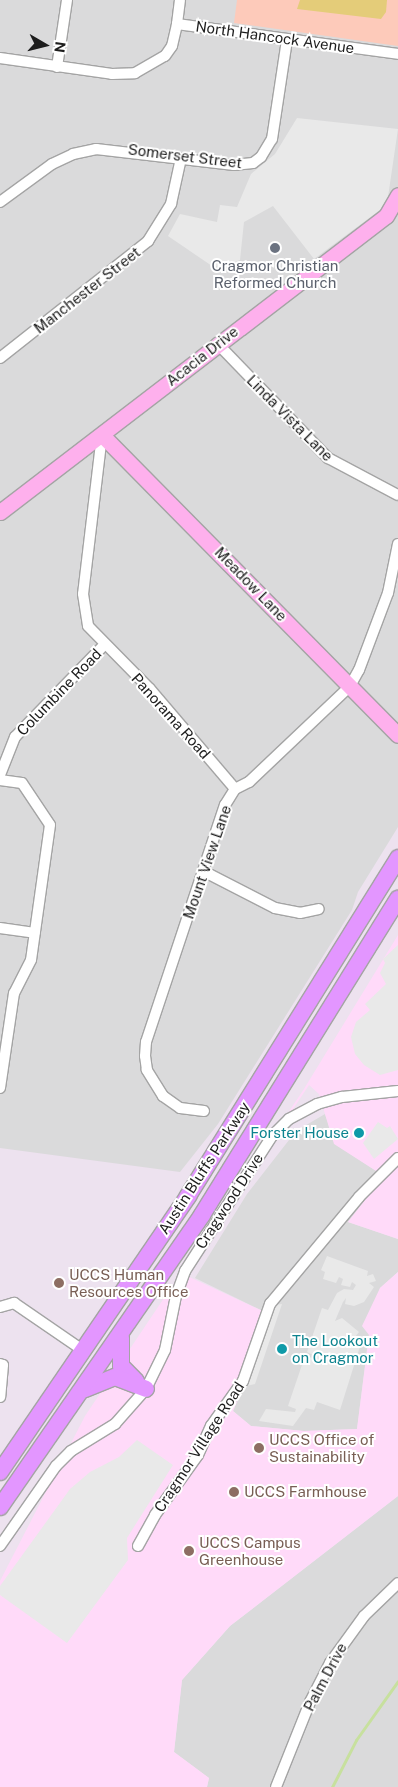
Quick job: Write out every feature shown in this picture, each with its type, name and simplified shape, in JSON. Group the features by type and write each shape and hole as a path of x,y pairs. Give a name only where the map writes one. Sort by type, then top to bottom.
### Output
{"main road":[{"name":"Austin Bluffs Parkway","path":"0,1472 188,1196 398,858"},
{"name":"Austin Bluffs Parkway","path":"0,1507 121,1336 242,1154 398,899"},
{"path":"121,1336 121,1366 146,1389"},
{"path":"84,1351 88,1362 85,1388 115,1377 146,1389"}],"street":[{"path":"57,67 67,0"},
{"path":"177,24 180,0"},
{"name":"North Hancock Avenue","path":"0,58 112,74 146,69 172,46 177,24 398,54"},
{"name":"Somerset Street","path":"0,202 52,164 85,150 109,148 234,165 253,163 261,157 272,139 287,40"},
{"name":"Manchester Street","path":"0,358 148,241 171,204 181,158"},
{"name":"Acacia Drive","path":"0,512 386,216 398,195"},
{"name":"Linda Vista Lane","path":"217,344 328,458 398,495"},
{"name":"Columbine Road","path":"0,775 15,737 104,645 88,626 83,607 102,435"},
{"name":"Meadow Lane","path":"102,435 398,734"},
{"name":"Mount View Lane","path":"204,1111 180,1108 163,1096 147,1070 145,1056 146,1042 225,805 235,789 249,782 350,686 359,670 388,593 398,544"},
{"name":"Panorama Road","path":"104,645 150,689 235,789"},
{"path":"0,780 22,783 50,825 31,960 14,993 0,1088"},
{"path":"203,871 286,911 319,909"},
{"path":"0,928 35,934"},
{"name":"Cragwood Drive","path":"0,1546 56,1466 72,1451 115,1424 146,1389 165,1350 176,1296 185,1271 272,1136 289,1119 317,1104 342,1097 398,1092"},
{"name":"Cragmor Village Road","path":"138,1546 237,1389 252,1360 270,1304 359,1197 398,1158"},
{"path":"0,1307 14,1303 84,1351"},
{"path":"0,1364 3,1365 0,1397"},
{"name":"Palm Drive","path":"276,1787 310,1702 334,1656 364,1616 398,1583"}],"shaded area":[{"path":"0,0 398,0 398,827 358,892 352,910 218,1124 180,1172 0,1148"},
{"path":"237,0 398,0 398,46 234,23"},
{"path":"300,0 387,0 386,12 381,19 297,9"},
{"path":"297,118 398,129 388,197 380,210 314,259 273,206 244,222 240,260 222,267 212,266 168,236 180,214 217,222 220,205 237,207 251,174 275,154"},
{"path":"398,935 398,1239 348,1222 384,1176 334,1144 319,1094 309,1085 183,1274 267,1313 255,1360 233,1411 251,1426 304,1431 357,1429 369,1335 362,1326 380,1288 398,1272 398,1496 230,1626 182,1680 174,1752 209,1778 207,1787 0,1787 0,1581 85,1416 304,1089"},
{"path":"398,945 398,1070 380,1075 364,1065 355,1054 351,1037 356,1022 370,1010 365,1004 386,984 380,973 385,963 383,959"},
{"path":"325,1114 335,1144 384,1176 348,1222 398,1239 398,1272 380,1288 369,1334 357,1429 304,1431 251,1426 233,1411 255,1360 267,1313 195,1278 247,1194 296,1131"},
{"path":"378,1122 387,1128 390,1126 398,1139 374,1159 363,1143"},
{"path":"327,1256 368,1271 367,1276 373,1274 376,1281 369,1283 374,1287 364,1302 354,1306 345,1304 346,1298 335,1321 342,1318 359,1332 355,1337 362,1340 340,1410 317,1402 314,1410 306,1408 293,1426 259,1421 266,1409 295,1412 296,1409 288,1406 305,1356 312,1358 313,1355 307,1352 322,1308 328,1310 337,1293 344,1289 353,1290 356,1285 352,1282 350,1287 341,1285 343,1279 339,1277 336,1283 323,1279 325,1272 321,1270"},
{"path":"282,1304 255,1384 246,1386 274,1305"},
{"path":"137,1440 173,1465 127,1538 128,1560 67,1643 0,1595 0,1586 70,1489 90,1472 119,1457"},
{"path":"398,1496 398,1787 207,1787 209,1778 174,1752 182,1680 230,1626"}],"waterway":[{"path":"332,1787 356,1740 398,1681"}],"place":[{"name":"Cragmor Christian Reformed Church","path":"275,248"},
{"name":"Forster House","path":"359,1133"},
{"name":"UCCS Human Resources Office","path":"59,1283"},
{"name":"The Lookout on Cragmor","path":"282,1349"},
{"name":"UCCS Office of Sustainability","path":"259,1448"},
{"name":"UCCS Farmhouse","path":"234,1492"},
{"name":"UCCS Campus Greenhouse","path":"189,1551"}]}
